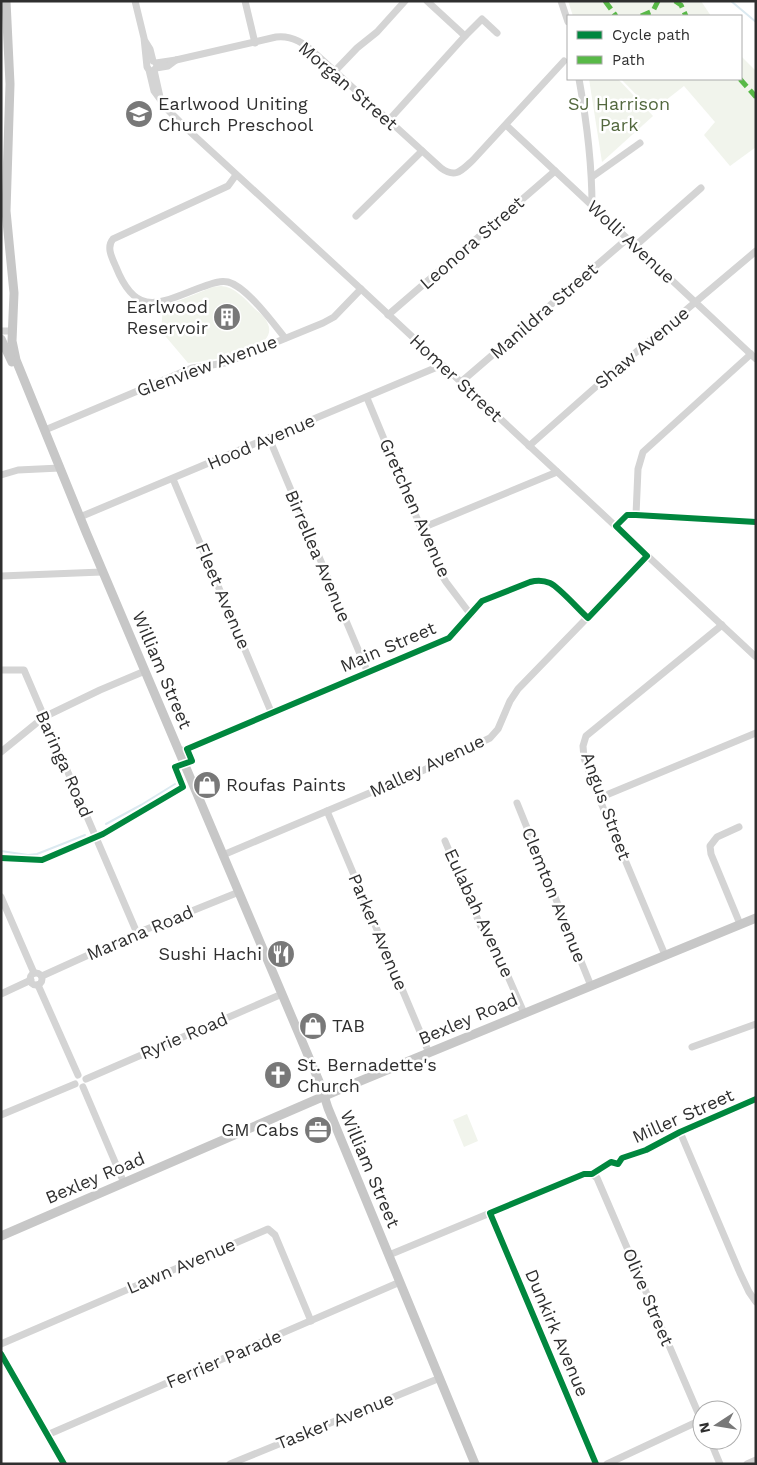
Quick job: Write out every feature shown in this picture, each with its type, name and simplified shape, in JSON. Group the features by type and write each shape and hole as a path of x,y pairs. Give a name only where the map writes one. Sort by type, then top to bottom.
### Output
{"main road":[{"name":"William Street","path":"6,1 10,84 6,210 14,299 11,331 14,355 102,572 282,994 475,1464"},
{"path":"1,339 18,378 25,383"},
{"name":"Bexley Road","path":"1,1236 324,1096 756,918"}],"street":[{"name":"Homer Street","path":"136,1 144,38 144,51 152,66 154,90 176,119 756,656"},
{"path":"245,1 255,42"},
{"path":"335,71 357,48 377,32 405,1"},
{"path":"426,1 465,36"},
{"path":"561,1 567,19"},
{"path":"388,120 482,19 497,33"},
{"name":"Morgan Street","path":"152,66 168,66 176,60 280,37 296,40 306,44 422,151 441,168 450,173 459,172 506,125"},
{"path":"506,125 564,60"},
{"path":"579,80 591,156 592,206"},
{"name":"Wolli Avenue","path":"506,125 753,357"},
{"path":"592,177 640,143"},
{"path":"356,216 422,151"},
{"name":"Leonora Street","path":"388,315 555,171"},
{"path":"236,175 228,186 113,238 110,243 111,255 123,284 133,296 140,300 154,303 161,302 216,282 230,282 240,288 261,309 285,338"},
{"path":"635,246 701,188"},
{"name":"Manildra Street","path":"461,382 627,239"},
{"name":"Shaw Avenue","path":"529,446 756,251"},
{"name":"Glenview Avenue","path":"45,430 192,368 225,363 318,325 334,317 361,289"},
{"path":"1,331 11,331"},
{"path":"636,515 638,469 643,452 753,357"},
{"name":"Hood Avenue","path":"80,517 442,365"},
{"name":"Gretchen Avenue","path":"367,398 442,575 471,615"},
{"name":"Birrellea Avenue","path":"269,438 368,673"},
{"path":"1,475 18,470 60,468"},
{"path":"422,528 557,472"},
{"name":"Fleet Avenue","path":"174,479 272,714"},
{"path":"616,526 627,515 756,522"},
{"name":"Malley Avenue","path":"223,855 424,770 490,738 498,729 510,701 518,689 648,556"},
{"path":"1,576 102,572"},
{"name":"Main Street","path":"179,752 450,638 482,601 536,580 554,585 588,618"},
{"name":"Angus Street","path":"665,955 584,758 583,746 586,736 722,625"},
{"name":"Baringa Road","path":"1,670 24,670 137,933"},
{"path":"1,752 44,717 145,671"},
{"path":"600,798 756,733"},
{"name":"Clemton Avenue","path":"518,803 591,986"},
{"name":"Parker Avenue","path":"327,811 429,1053"},
{"path":"740,827 717,837 710,846 711,854 740,924"},
{"name":"Eulabah Avenue","path":"445,841 481,927 496,948 524,1013"},
{"name":"Marana Road","path":"42,976 137,933 239,892"},
{"path":"1,897 34,973"},
{"path":"34,973 38,972 42,976 42,980 38,985"},
{"path":"1,994 30,980 34,973"},
{"path":"30,980 33,984 38,985 78,1075"},
{"name":"Ryrie Road","path":"86,1079 282,994"},
{"path":"692,1047 756,1024"},
{"path":"78,1075 82,1075 86,1079 83,1087"},
{"path":"74,1084 74,1079 78,1075"},
{"path":"74,1084 78,1087 83,1087"},
{"path":"1,1115 74,1084"},
{"path":"83,1087 124,1183"},
{"name":"Miller Street","path":"622,1158 646,1150 680,1132 756,1100"},
{"path":"680,1132 740,1273 756,1302"},
{"name":"Olive Street","path":"490,1213 584,1174 592,1174 597,1178 693,1400"},
{"path":"389,1255 490,1213"},
{"name":"Dunkirk Avenue","path":"490,1213 596,1464"},
{"name":"Lawn Avenue","path":"1,1344 268,1229 275,1235 311,1321"},
{"name":"Ferrier Parade","path":"48,1435 400,1282"},
{"path":"1,1354 64,1464"},
{"name":"Tasker Avenue","path":"230,1464 440,1378"},
{"path":"608,1464 692,1426"},
{"path":"714,1450 720,1464"},
{"path":"747,1464 756,1460"}],"green space":[{"path":"568,1 701,1 710,15 573,15"},
{"path":"742,57 756,71 756,147 730,166 704,135 715,122 684,86 652,111 622,80 742,80"},
{"name":"SJ Harrison Park","path":"589,80 619,80 653,116 602,162"},
{"path":"221,286 240,294 264,317 269,327 268,336 261,343 237,354 188,363 161,331 163,307 213,287"},
{"path":"467,1114 478,1141 464,1147 453,1120"}],"waterway":[{"path":"731,1 756,22"},
{"path":"106,824 175,784"},
{"path":"1,851 28,855 37,854 85,835"}],"marked path":[{"path":"605,1 615,15"},
{"path":"643,15 653,11 658,1"},
{"path":"675,1 681,5 686,15"},
{"path":"741,80 756,97"}],"cycle path":[{"path":"1,858 42,860 103,834 183,787 175,767 192,761 187,749 449,638 482,601 530,582 542,581 550,583 558,589 588,618 647,556 616,526 627,515 756,522"},
{"path":"596,1464 490,1213 584,1174 592,1174 611,1162 618,1164 622,1158 646,1150 680,1132 756,1099"},
{"path":"1,1354 64,1464"}],"place":[{"name":"Earlwood Uniting Church Preschool","path":"139,114"},
{"name":"Earlwood Reservoir","path":"227,317"},
{"name":"Roufas Paints","path":"207,785"},
{"name":"Sushi Hachi","path":"281,954"},
{"name":"TAB","path":"313,1026"},
{"name":"St. Bernadette's Church","path":"278,1075"},
{"name":"GM Cabs","path":"318,1130"}]}
